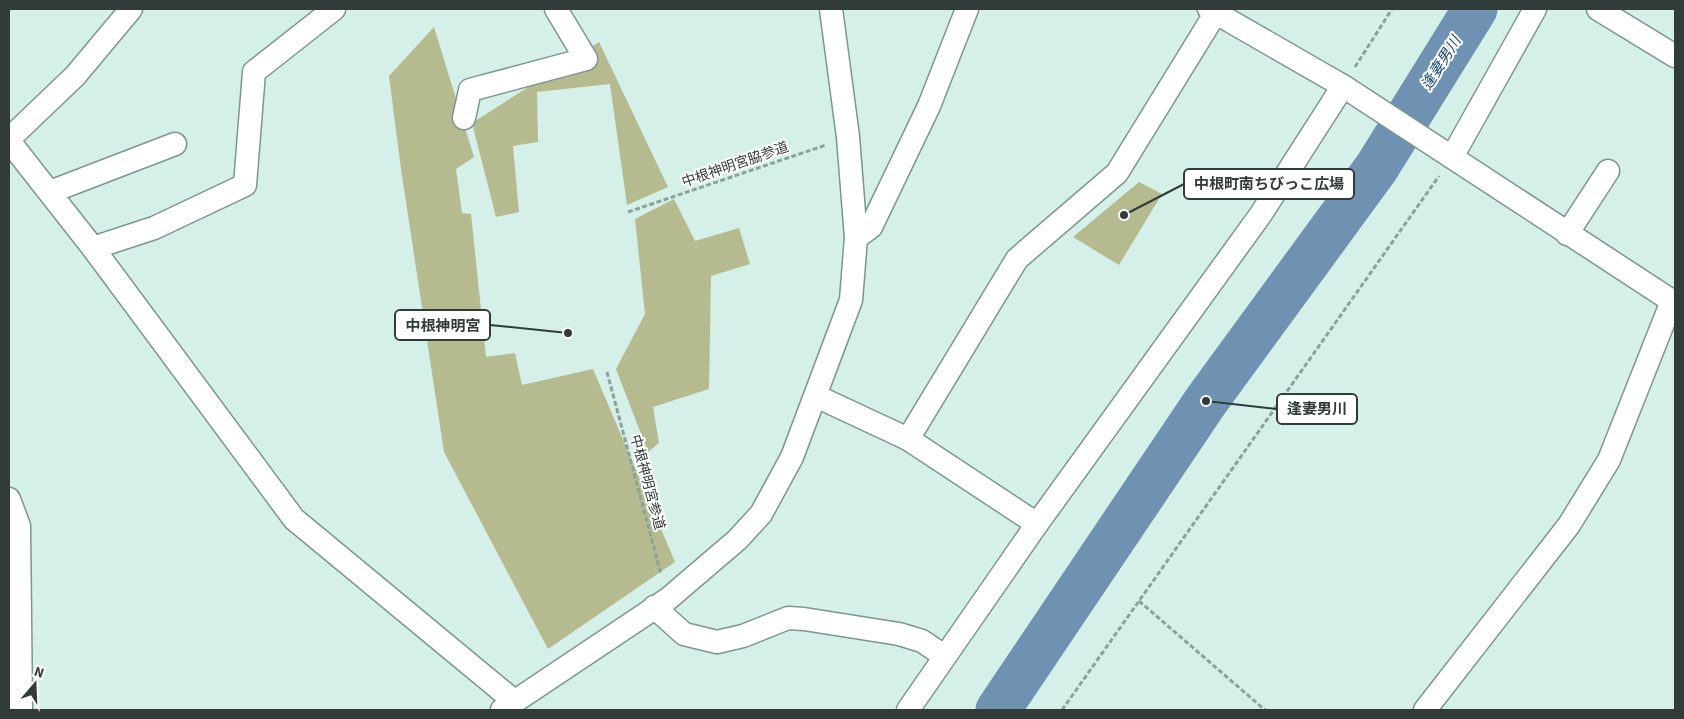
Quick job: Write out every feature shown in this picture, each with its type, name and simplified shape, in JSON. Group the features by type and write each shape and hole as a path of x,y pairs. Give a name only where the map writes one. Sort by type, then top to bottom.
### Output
{"street":[{"path":"131,9 75,76 9,140 93,248 294,520 508,706 661,603 737,540 761,514 792,457 851,300 856,238 848,137 831,9"},
{"path":"93,248 154,228 244,185 254,72 334,9"},
{"path":"464,118 470,90 586,60 556,9"},
{"path":"856,238 871,227 929,106 966,9"},
{"path":"1446,154 1535,9"},
{"path":"1598,9 1675,56"},
{"path":"908,439 1017,259 1117,172 1214,10 1347,90 1674,302 1610,460 1569,526 1425,710"},
{"path":"908,710 1036,524 1261,214 1347,90"},
{"path":"50,192 176,144"},
{"path":"1567,234 1608,171"},
{"path":"816,396 908,439 1036,524"},
{"path":"9,499 19,526 14,552 21,710"},
{"path":"661,603 684,634 717,642 743,636 788,618 899,634 922,641 944,656"}],"path":[{"path":"1347,90 1392,9"},
{"name":"中根神明宮脇参道","path":"628,212 848,137"},
{"path":"1062,710 1446,154"},
{"name":"中根神明宮参道","path":"607,372 661,603"},
{"path":"1139,601 1265,710"}],"green space":[{"path":"434,27 474,157 456,169 462,213 471,214 486,357 515,353 522,385 593,369 675,562 548,649 444,452 401,169 389,76"},
{"path":"599,42 668,187 627,205 610,84 537,92 538,142 513,146 519,212 496,217 472,123"},
{"path":"1139,182 1162,194 1119,265 1073,237"},
{"path":"674,199 695,241 739,228 750,264 711,276 709,389 653,407 659,443 648,452 616,369 645,314 635,219"}],"waterway":[{"name":"逢妻男川","path":"998,710 1206,401 1377,167 1475,9"}],"place":[{"name":"中根町南ちびっこ広場","path":"1124,215"},
{"name":"中根神明宮","path":"568,333"},
{"name":"逢妻男川","path":"1206,401"}]}
